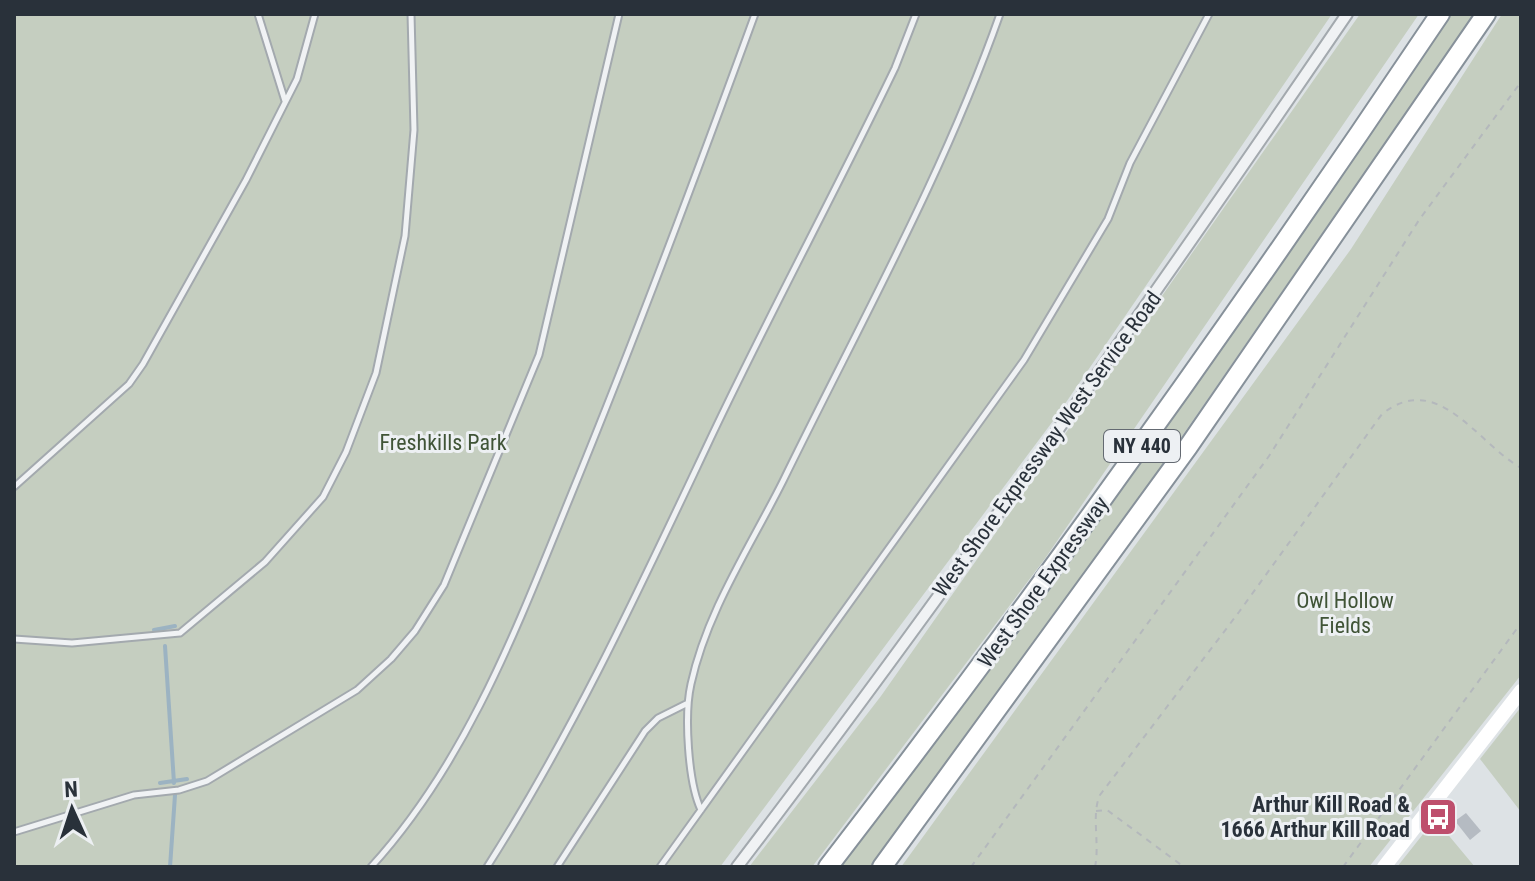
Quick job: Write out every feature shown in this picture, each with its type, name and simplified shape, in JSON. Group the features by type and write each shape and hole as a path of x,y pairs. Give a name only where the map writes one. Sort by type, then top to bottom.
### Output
{"highway":[{"name":"West Shore Expressway","path":"828,867 1087,524 1259,281 1440,14"},
{"name":"West Shore Expressway","path":"883,866 1196,435 1486,14"}],"street":[{"name":"West Shore Expressway West Service Road","path":"737,867 1098,374 1347,14"},
{"path":"1384,867 1521,691"}],"lane":[{"path":"258,14 285,101"},
{"path":"14,487 129,384 246,180 297,79 315,14"},
{"path":"14,639 72,643 180,633 265,562 323,497 346,452 376,373 405,236 414,130 411,14"},
{"path":"14,832 134,795 190,788 207,781 357,690 415,631 444,585 539,355 619,14"},
{"path":"371,867 448,761 499,666 672,245 755,14"},
{"path":"487,867 555,758 626,622 706,446 877,107 916,14"},
{"path":"701,810 693,787 688,703 711,620 862,324 951,135 1000,14"},
{"path":"660,867 1024,360 1108,219 1130,163 1209,14"},
{"path":"557,867 645,731 658,718 688,703"}],"path":[{"path":"971,867 1269,456 1351,324 1445,185 1521,82"},
{"path":"1095,867 1099,845 1096,811 1100,795 1139,738 1239,612 1382,414 1404,400 1433,401 1450,409 1496,451 1521,468"},
{"path":"1343,867 1384,806 1455,718 1498,650 1521,623"},
{"path":"1096,811 1107,810 1184,867"}],"green space":[{"name":"Freshkills Park","path":"14,14 1332,14 1056,417 720,867 14,867"},
{"path":"1360,14 1419,14 1044,560 812,867 749,867 881,696"},
{"path":"1446,14 1474,14 1131,510 871,867 840,867 936,739"},
{"name":"Owl Hollow Fields","path":"1502,14 1521,14 1521,675 1369,867 901,867 1351,249"},
{"path":"1521,707 1521,812 1480,759"},
{"path":"1435,819 1475,867 1397,867"}],"building":[{"path":"1466,813 1481,831 1470,840 1455,821"}],"waterway":[{"path":"154,630 175,626"},
{"path":"165,646 174,783"},
{"path":"160,783 187,779"},
{"path":"170,867 175,795"}],"place":[{"name":"Arthur Kill Road & 1666 Arthur Kill Road","path":"1438,817"}]}
